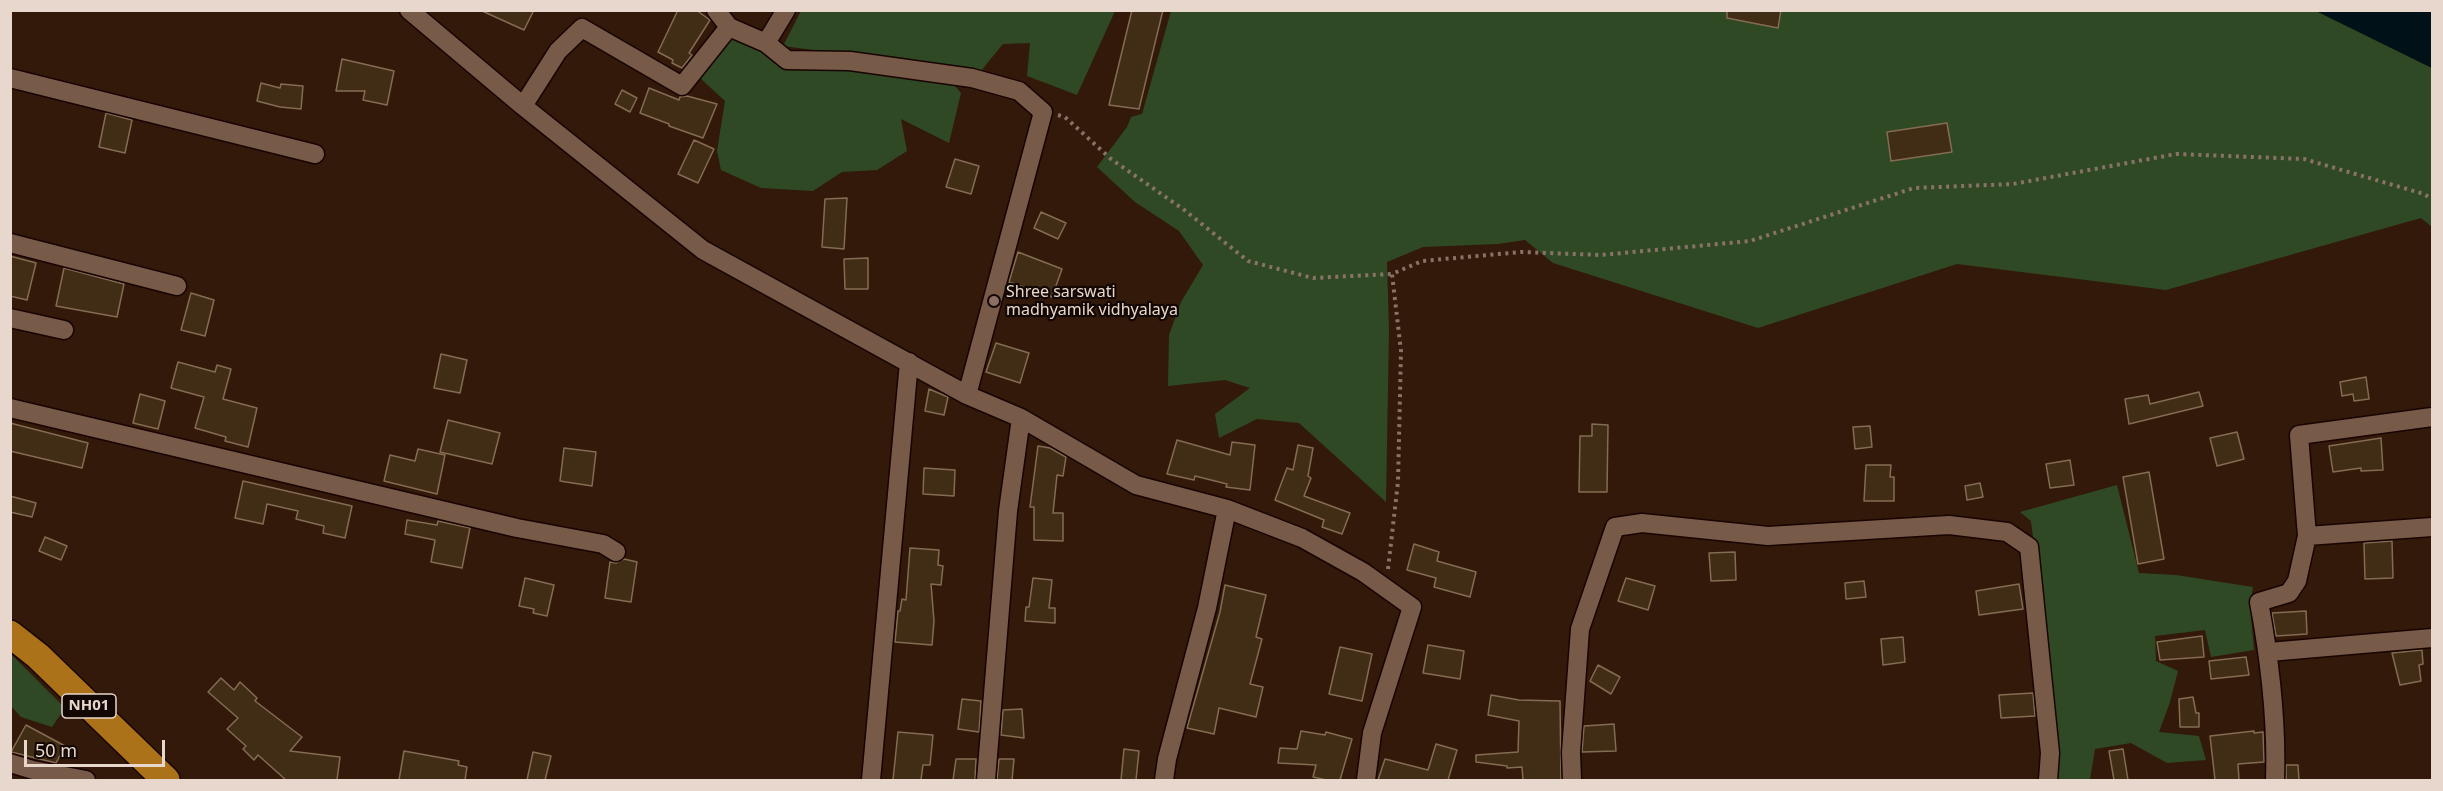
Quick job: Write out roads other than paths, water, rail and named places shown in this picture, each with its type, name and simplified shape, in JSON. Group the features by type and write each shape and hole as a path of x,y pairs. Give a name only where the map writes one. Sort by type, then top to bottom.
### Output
{"highway":[{"name":"NH01","path":"10,634 38,656 166,780"}],"street":[{"path":"409,10 523,106 703,250 967,395 1021,418 1136,485 1227,510 1302,538 1386,586 1413,607 1372,733 1366,780"},
{"path":"716,10 729,27 766,44 787,60 850,60 972,78 1019,91 1043,112 967,395"},
{"path":"766,44 786,10"},
{"path":"523,106 558,51 582,28 682,86 729,27"},
{"path":"10,78 315,154"},
{"path":"10,243 177,286"},
{"path":"10,318 64,330"},
{"path":"870,780 909,362"},
{"path":"10,408 517,528 603,544 616,552"},
{"path":"2275,780 2276,751 2269,652 2259,602 2289,593 2297,581 2307,536 2299,435 2433,417"},
{"path":"986,780 1008,511 1021,418"},
{"path":"1164,780 1167,759 1207,608 1227,510"},
{"path":"1572,780 1571,752 1580,629 1615,527 1642,523 1768,536 1949,525 2007,532 2029,547 2050,753 2048,780"},
{"path":"2307,536 2433,527"},
{"path":"2269,652 2433,638"},
{"path":"10,763 32,775 86,780"}],"place":[{"name":"Shree sarswati madhyamik vidhyalaya","path":"994,301"}]}
